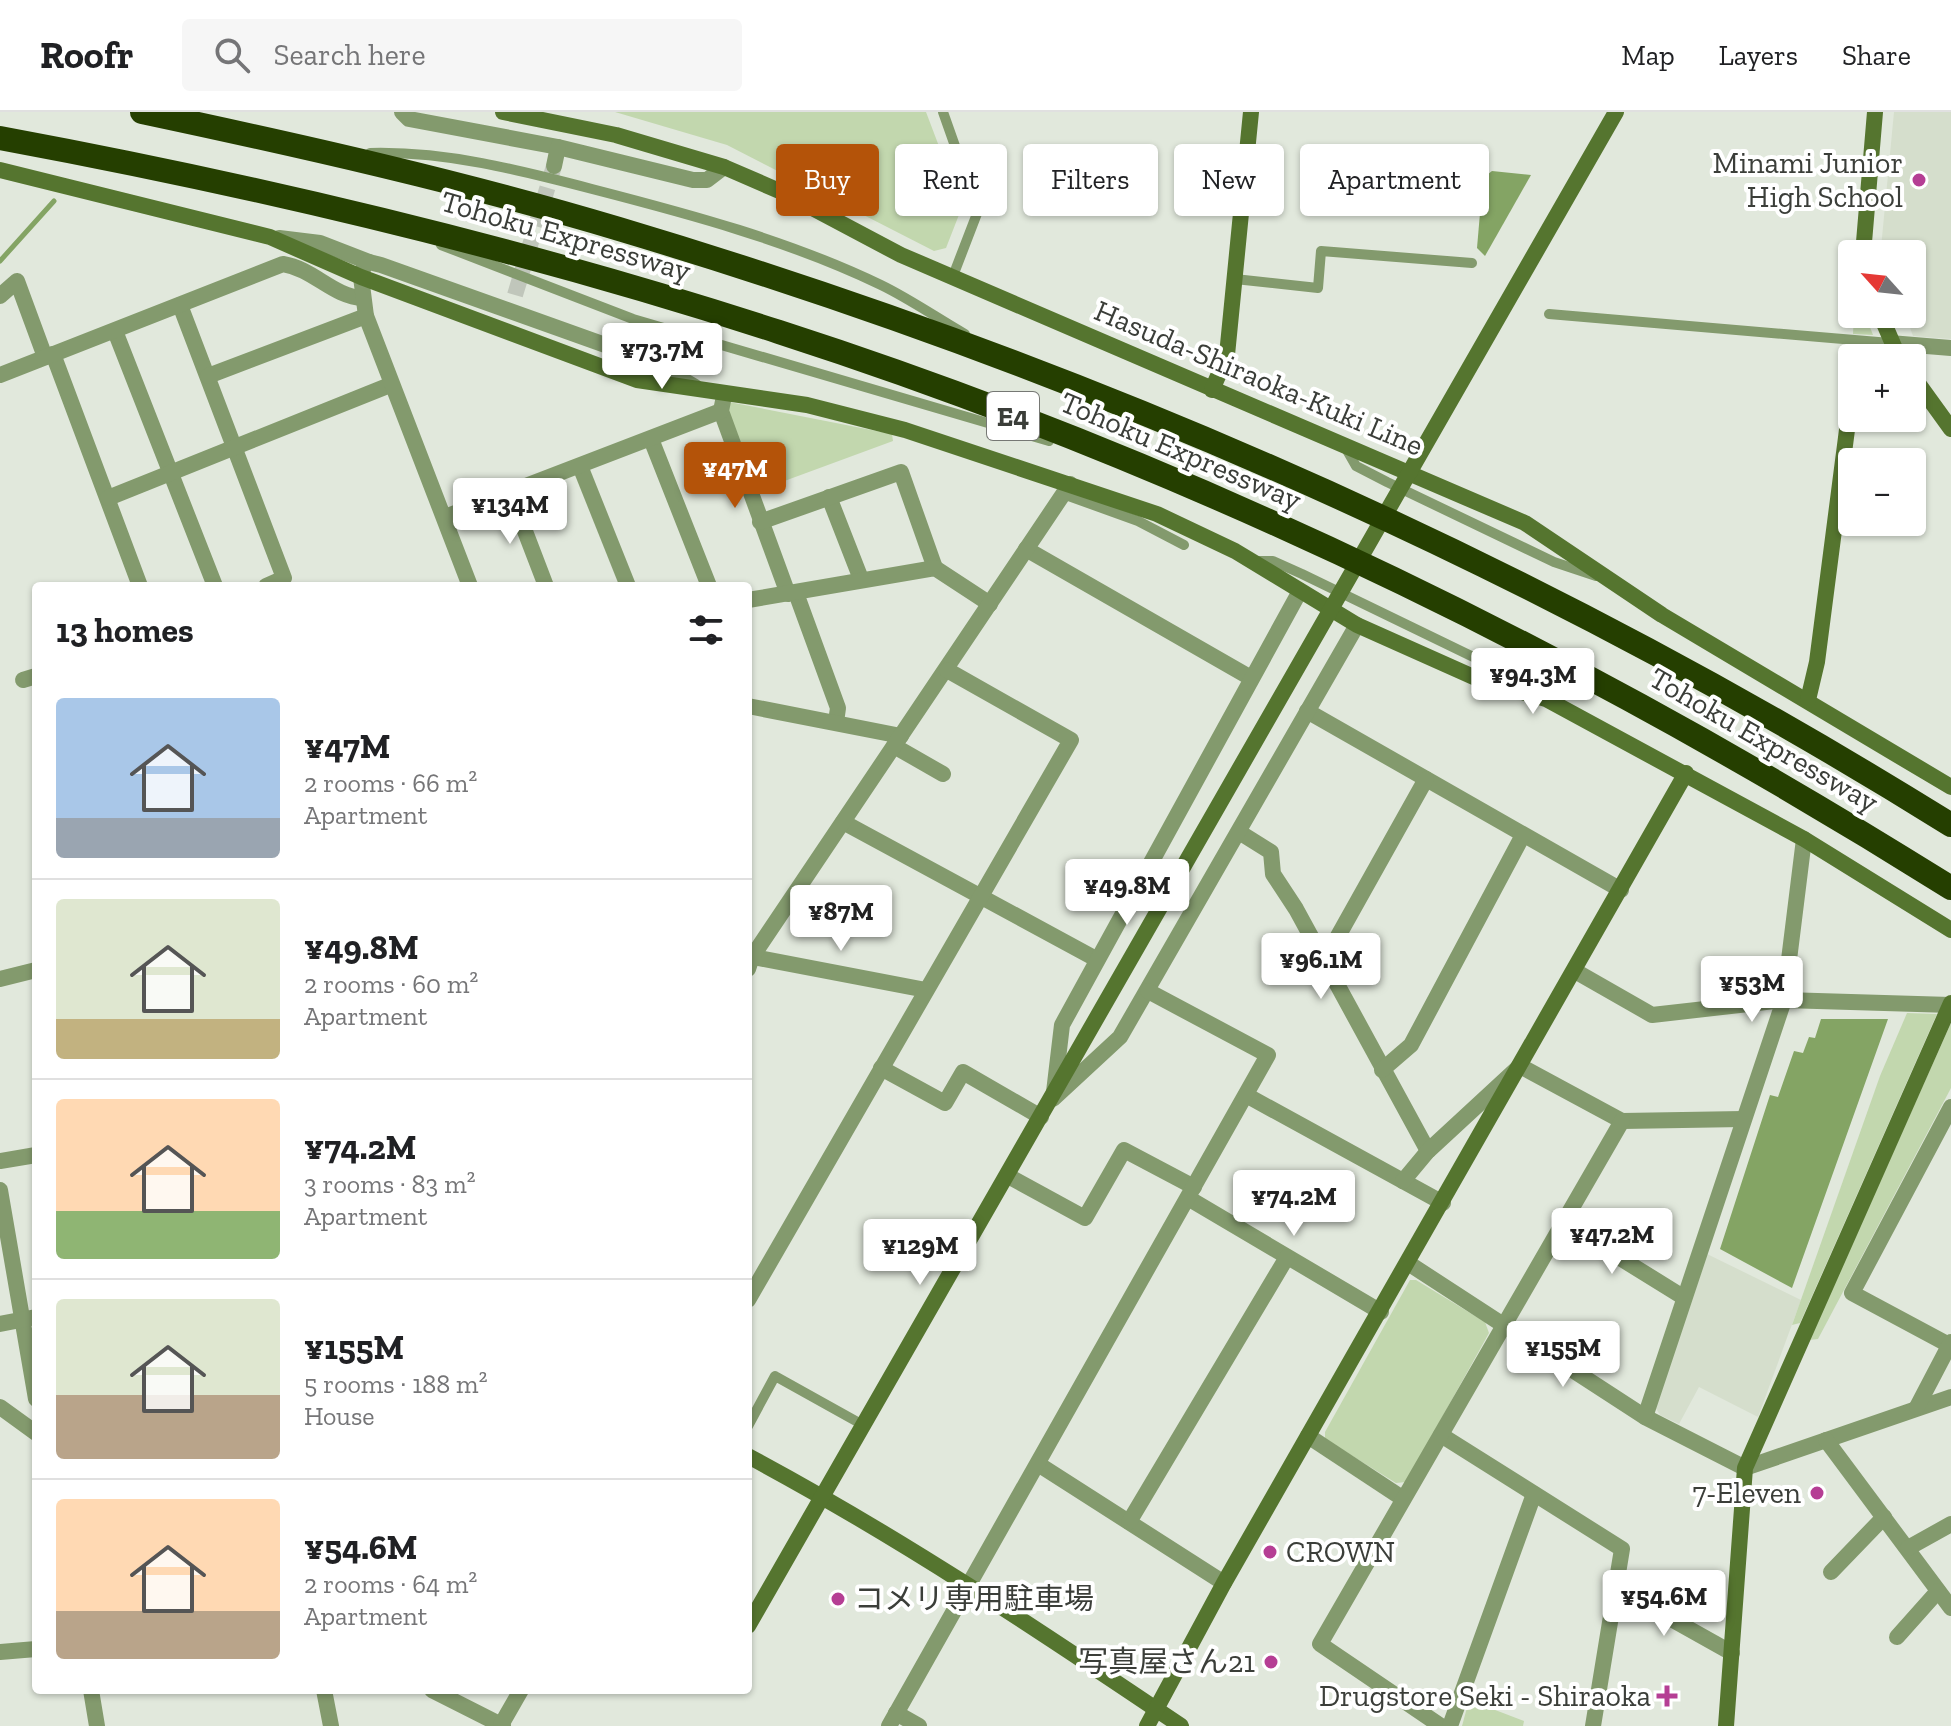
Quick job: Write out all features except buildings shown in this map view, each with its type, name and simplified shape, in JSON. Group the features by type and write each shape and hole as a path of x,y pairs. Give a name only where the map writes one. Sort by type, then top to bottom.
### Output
{"highway":[{"name":"Tohoku Expressway","path":"142,112 332,154 615,228 760,273 1009,359 1180,427 1311,484 1528,586 1750,704 1951,825"},
{"name":"Tohoku Expressway","path":"0,138 136,163 385,219 559,266 783,333 1049,430 1316,542 1610,688 1768,777 1951,888"}],"street":[{"path":"402,112 409,119 558,147 693,180 707,180 724,167"},
{"name":"Hasuda-Shiraoka-Kuki Line","path":"503,112 616,135 724,167 784,193 901,255 1525,523 1609,580 1951,787"},
{"path":"1212,390 1227,355 1251,112"},
{"path":"752,1619 1053,1099 1235,774 1616,112"},
{"path":"1864,240 1875,112"},
{"path":"554,166 558,147"},
{"path":"0,170 270,237 320,243 369,262 513,302 650,361 695,387"},
{"path":"270,237 361,277 637,380 807,405 905,430 1067,489 1157,514 1251,561 1357,625 1478,679 1546,699 1804,839 1951,930"},
{"path":"369,262 364,266 361,277 366,316 390,385 469,582"},
{"path":"0,375 283,264 312,273 348,298 363,298"},
{"path":"0,296 17,281 108,498 139,582"},
{"path":"180,305 284,578 275,582"},
{"path":"208,376 366,316"},
{"path":"115,331 213,582"},
{"path":"1926,350 1951,348"},
{"path":"108,498 390,385"},
{"path":"724,392 721,411 760,522 838,708 836,722"},
{"path":"1926,394 1951,429"},
{"path":"445,517 721,411"},
{"path":"1808,700 1817,662 1847,432"},
{"path":"651,439 707,582"},
{"path":"580,466 626,582"},
{"path":"760,522 901,472 935,568 990,604"},
{"path":"752,957 1067,489"},
{"path":"510,492 544,582"},
{"path":"829,497 861,579"},
{"path":"1026,549 1251,678"},
{"path":"752,599 935,568"},
{"path":"1053,1099 1062,1025 1300,591"},
{"path":"1053,1099 1120,1037 1357,625"},
{"path":"752,1292 1071,740 947,670"},
{"path":"752,707 836,722 898,741 943,774"},
{"path":"1307,711 1621,890"},
{"path":"1147,1726 1224,1583 1686,773"},
{"path":"1323,963 1426,779"},
{"path":"843,822 1096,959"},
{"path":"1239,832 1271,852 1273,874 1296,909 1428,1151"},
{"path":"1382,1070 1411,1045 1523,835"},
{"path":"1645,1417 1784,1000 1804,839"},
{"path":"752,961 926,990"},
{"path":"0,979 32,971"},
{"path":"1575,971 1652,1015 1784,1000 1949,1007 1745,1468 1726,1726"},
{"path":"919,1726 892,1720 1268,1055 1148,991"},
{"path":"1520,1066 1622,1121 1743,1119"},
{"path":"1403,1181 1428,1151 1520,1066"},
{"path":"881,1068 945,1103 963,1072 1041,1117"},
{"path":"1246,1095 1443,1203"},
{"path":"1917,1407 1950,1343 1852,1293 1951,1107"},
{"path":"1441,1726 1320,1644 1622,1121"},
{"path":"1008,1176 1085,1218 1124,1150 1287,1257 1381,1312"},
{"path":"0,1161 32,1156"},
{"path":"0,1190 29,1318 32,1353"},
{"path":"1562,1222 1683,1297"},
{"path":"1129,1522 1287,1257"},
{"path":"1408,1263 1645,1417 1745,1468 1951,1397"},
{"path":"0,1324 29,1318"},
{"path":"0,1407 32,1430"},
{"path":"1441,1435 1622,1549 1593,1726"},
{"path":"1308,1436 1402,1498"},
{"path":"1826,1440 1951,1608"},
{"path":"752,1458 823,1496 969,1587 1181,1726"},
{"path":"1038,1464 1224,1583"},
{"path":"1450,1726 1534,1494"},
{"path":"1831,1572 1884,1517"},
{"path":"1908,1548 1951,1524"},
{"path":"1616,1588 1732,1653"},
{"path":"1897,1637 1938,1591"},
{"path":"0,1652 32,1649"},
{"path":"92,1694 97,1726"},
{"path":"325,1694 331,1726"},
{"path":"440,1694 502,1726 519,1694"}],"lane":[{"path":"943,112 978,211 953,276"},
{"path":"332,154 416,152 510,168 667,208 771,241 881,285 1009,359"},
{"path":"1235,279 1318,288 1321,251 1472,263"},
{"path":"1549,314 1838,347"},
{"path":"1342,442 1356,466 1554,562 1609,580"},
{"path":"1067,489 1184,545"},
{"path":"1251,561 1273,561 1385,612 1496,668 1546,699"},
{"path":"752,1419 775,1376 863,1425"}],"shaded area":[{"path":"615,112 926,112 938,144 895,144 895,216 958,216 946,248 934,251 866,216 879,216 879,144 776,144 776,170 727,145"},
{"name":"Minami Junior High School","path":"1894,112 1951,112 1951,339 1913,336 1910,328 1926,328 1926,240 1882,240"},
{"path":"1492,171 1531,175 1485,256 1477,248 1480,216 1489,216 1489,173"},
{"path":"1853,328 1870,328 1873,335 1853,334"},
{"path":"729,402 892,434 893,441 757,491 726,409"},
{"path":"1907,1013 1937,1014 1800,1323 1792,1325 1880,1076"},
{"path":"1821,1019 1888,1019 1792,1288 1720,1249 1770,1095 1778,1097 1794,1051 1803,1053 1809,1037 1815,1038"},
{"path":"1951,1023 1951,1088 1818,1339 1809,1340"},
{"path":"1707,1254 1801,1300 1758,1417 1699,1387 1679,1424 1660,1415 1655,1407"},
{"path":"1410,1280 1416,1280 1485,1322 1489,1333 1406,1482 1396,1483 1325,1439 1325,1432"},
{"path":"1469,1700 1524,1721 1523,1726 1462,1726"}],"waterway":[{"path":"0,261 54,201"}],"tunnel":[{"path":"515,295 554,166"}],"place":[{"name":"Minami Junior High School","path":"1919,180"},
{"name":"7-Eleven","path":"1817,1493"},
{"name":"CROWN","path":"1270,1552"},
{"name":"コメリ専用駐車場","path":"838,1599"},
{"name":"写真屋さん21","path":"1271,1662"},
{"name":"Drugstore Seki - Shiraoka","path":"1667,1696"}]}
